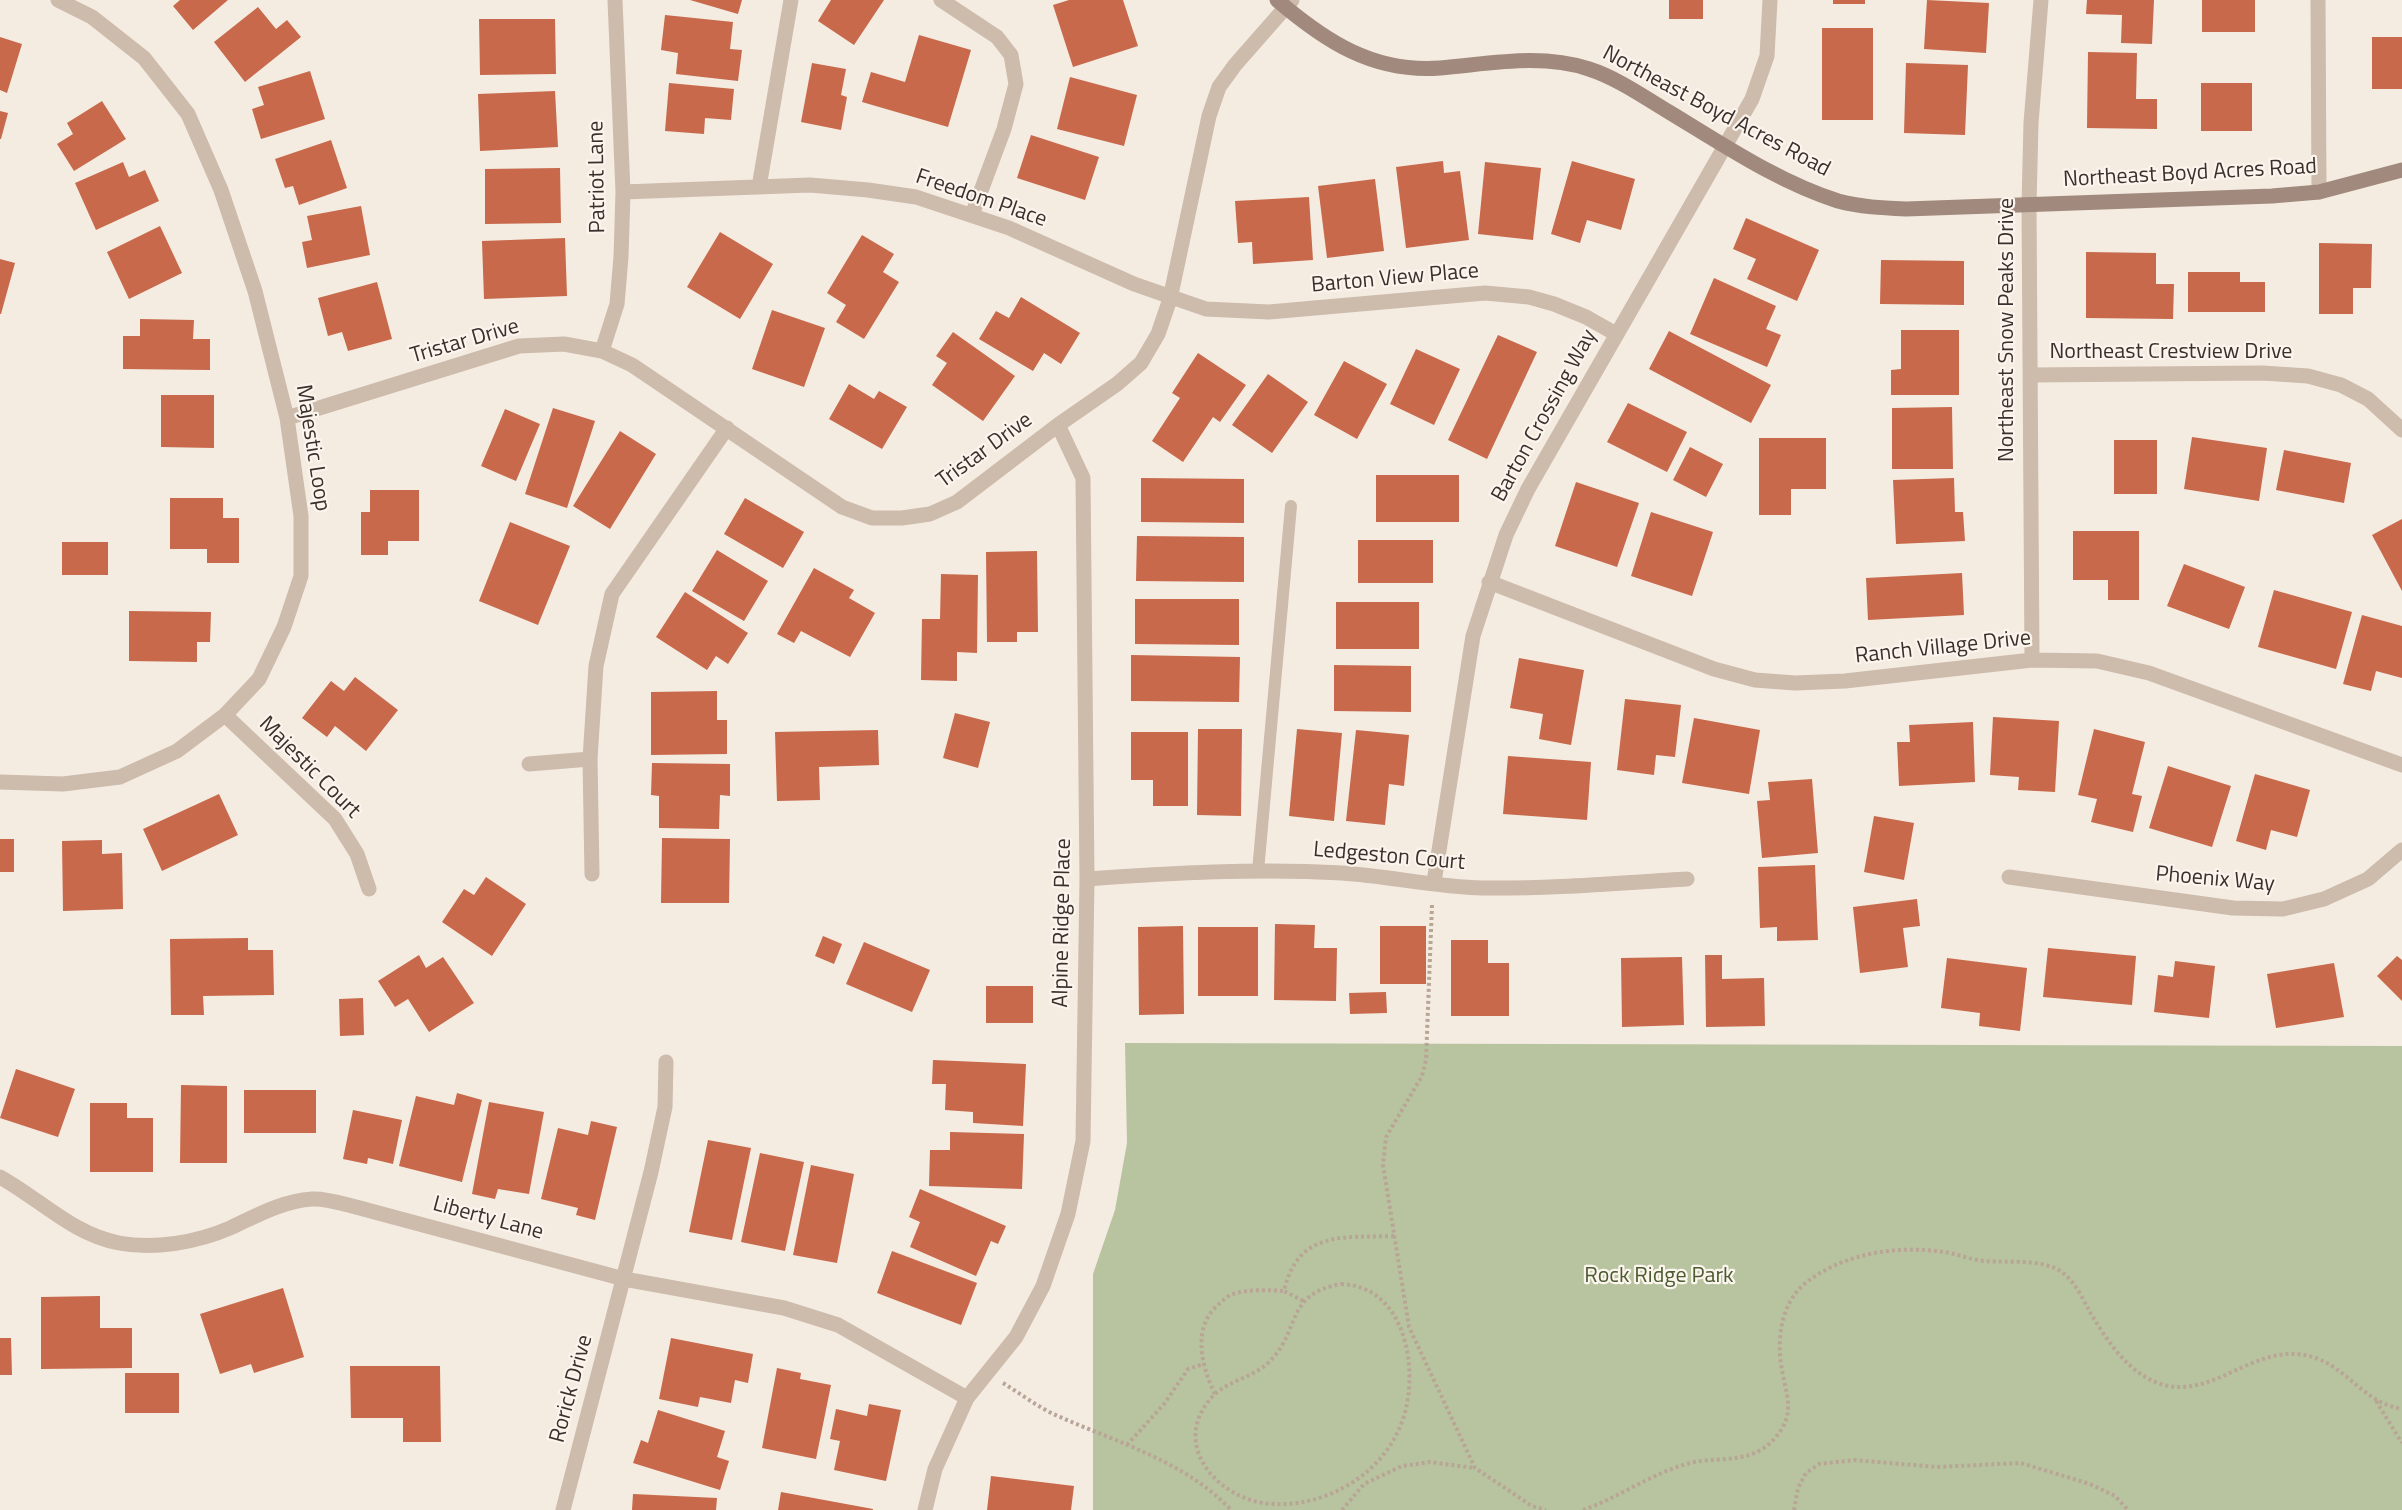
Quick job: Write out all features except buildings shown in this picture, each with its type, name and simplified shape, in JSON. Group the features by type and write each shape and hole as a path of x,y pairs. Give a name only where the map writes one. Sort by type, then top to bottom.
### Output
{"street":[{"name":"Majestic Loop","path":"0,782 63,784 120,777 177,751 225,715 259,679 284,627 301,576 301,516 286,418 255,291 221,190 188,114 144,58 92,17 58,0"},
{"name":"Patriot Lane","path":"602,351 617,304 623,192 615,0"},
{"path":"759,187 791,0"},
{"path":"941,0 997,37 1011,56 1017,84 1004,129 972,215"},
{"name":"Barton Crossing Way","path":"1434,882 1473,636 1506,535 1528,489 1752,99 1767,56 1770,0"},
{"name":"Northeast Snow Peaks Drive","path":"2032,660 2032,375 2029,205 2031,123 2041,0"},
{"path":"2318,0 2319,192"},
{"name":"Tristar Drive","path":"286,418 519,346 564,344 602,351 632,365 842,507 872,518 902,518 930,514 957,502 1058,425 1118,384 1141,363 1158,334 1170,299 1209,116 1219,87 1285,2"},
{"name":"Northeast Boyd Acres Road","path":"1285,2 1321,37 1360,56 1395,66 1437,68 1504,61 1547,60 1590,69 1795,183 1838,201 1873,208 2029,205 2319,192 2402,170"},
{"name":"Freedom Place","path":"623,192 810,185 916,197 1010,228 1170,299"},
{"name":"Barton View Place","path":"1170,299 1206,309 1269,312 1485,293 1529,297 1554,304 1586,317 1616,334"},
{"name":"Northeast Crestview Drive","path":"2032,375 2262,373 2308,376 2341,385 2368,399 2400,422"},
{"name":"Alpine Ridge Place","path":"925,1510 935,1469 967,1398 1016,1337 1043,1286 1068,1214 1081,1151 1087,879 1083,478 1058,425"},
{"path":"592,874 590,759 596,666 612,594 727,428"},
{"name":"Ranch Village Drive","path":"1490,582 1714,669 1755,680 1795,683 1845,681 2032,660 2097,661 2149,673 2402,765"},
{"name":"Majestic Court","path":"225,715 335,819 357,854 369,889"},
{"path":"529,764 590,759"},
{"name":"Phoenix Way","path":"2009,877 2233,908 2283,909 2324,899 2368,879 2402,850"},
{"name":"Ledgeston Court","path":"1087,879 1174,873 1258,871 1342,873 1479,888 1532,888 1687,879"},
{"name":"Rorick Drive","path":"563,1510 624,1279 666,1107 666,1062"},
{"name":"Liberty Lane","path":"0,1177 78,1230 119,1243 154,1246 193,1240 228,1229 267,1209 313,1198 356,1207 624,1279 784,1308 838,1325 967,1398"}],"lane":[{"path":"1258,871 1291,506"}],"path":[{"path":"1434,882 1426,1060 1422,1076 1386,1137 1383,1166 1409,1327 1475,1468"},
{"path":"1284,1291 1287,1274 1298,1260 1315,1245 1336,1236 1395,1236"},
{"path":"1583,1510 1603,1503 1660,1473 1693,1462 1732,1460 1758,1453 1775,1439 1789,1412 1788,1391 1781,1366 1780,1342 1783,1318 1791,1299 1806,1283 1833,1267 1876,1252 1910,1250 1943,1252 1981,1261 2051,1267 2064,1273 2079,1291 2101,1331 2125,1360 2144,1376 2164,1385 2186,1387 2208,1383 2234,1369 2273,1356 2295,1353 2317,1357 2338,1367 2375,1401 2402,1443"},
{"path":"1332,1286 1362,1286 1385,1301 1401,1330 1406,1345 1410,1379 1403,1420 1382,1456 1358,1479 1329,1495 1285,1505 1247,1500 1216,1482 1201,1461 1197,1438 1201,1417 1215,1394 1270,1362 1283,1344 1296,1311 1303,1301 1322,1288 1332,1286"},
{"path":"1215,1394 1204,1364 1202,1329 1212,1310 1231,1294 1260,1290 1284,1291 1303,1301"},
{"path":"1401,1330 1409,1327"},
{"path":"1127,1445 1164,1404 1188,1369 1204,1364"},
{"path":"987,1373 1055,1415 1174,1466 1201,1483 1231,1510"},
{"path":"2375,1401 2402,1408"},
{"path":"1794,1510 1798,1488 1806,1473 1820,1464 1854,1460 1936,1467 2020,1463 2090,1484 2115,1496 2128,1510"},
{"path":"1342,1510 1364,1484 1402,1466 1430,1462 1475,1468 1532,1506 1546,1510"},
{"path":"1358,1479 1364,1484"},
{"path":"1201,1483 1216,1482"}],"green space":[{"name":"Rock Ridge Park","path":"1125,1043 2402,1046 2402,1510 1093,1510 1093,1274 1115,1210 1127,1143"}]}
